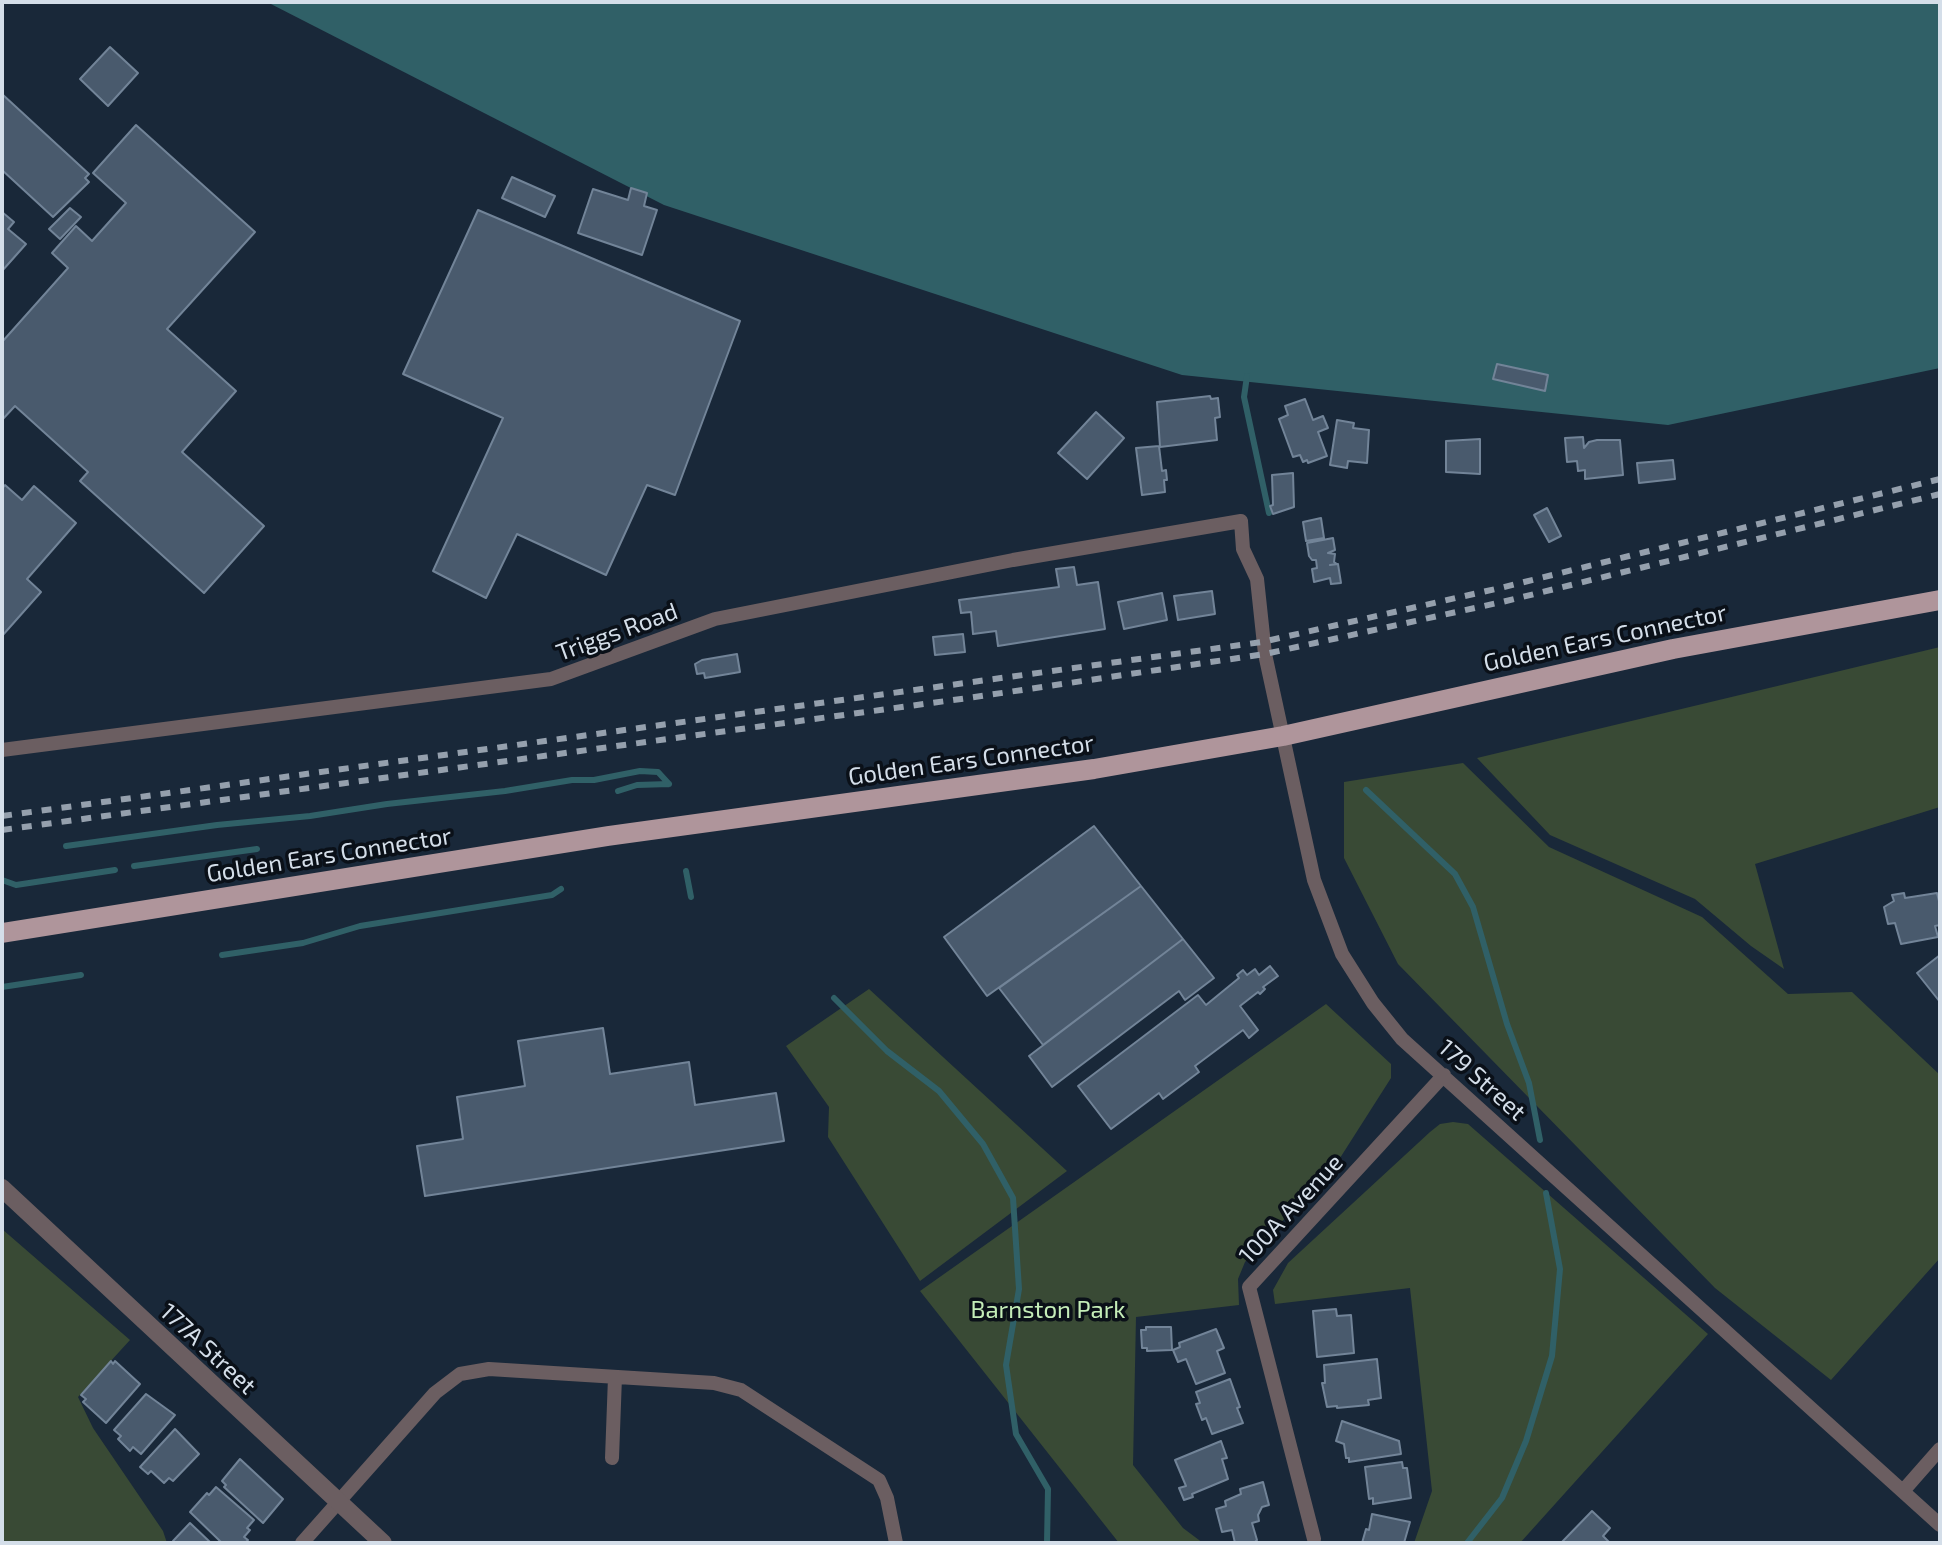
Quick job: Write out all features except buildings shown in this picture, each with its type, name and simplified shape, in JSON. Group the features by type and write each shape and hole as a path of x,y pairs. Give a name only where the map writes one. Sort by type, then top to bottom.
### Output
{"main road":[{"name":"Golden Ears Connector","path":"2,933 608,836 1094,769 1283,736 1673,649 1940,600"}],"street":[{"name":"179 Street","path":"1241,521 1243,549 1257,579 1262,642 1314,880 1342,954 1373,1003 1402,1039 1940,1525"},
{"name":"Triggs Road","path":"2,750 551,679 715,619 1013,560 1241,521"},
{"name":"100A Avenue","path":"1314,1539 1249,1287 1444,1075"},
{"name":"177A Street","path":"2,1188 383,1543"},
{"path":"302,1543 435,1393 460,1374 489,1369 714,1383 741,1390 879,1480 887,1498 896,1543"},
{"path":"612,1458 615,1377"},
{"path":"1903,1491 1940,1449"}],"green space":[{"path":"1940,647 1940,807 1755,864 1784,969 1695,899 1550,835 1477,758"},
{"path":"1463,763 1549,847 1702,917 1788,994 1852,992 1940,1075 1940,1258 1831,1380 1715,1288 1398,964 1344,858 1344,782"},
{"path":"869,989 1067,1171 920,1281 828,1137 829,1107 786,1046"},
{"name":"Barnston Park","path":"1326,1004 1391,1064 1391,1078 1340,1158 1245,1262 1238,1279 1239,1305 1136,1317 1133,1465 1183,1528 1203,1543 1119,1543 920,1291"},
{"path":"1440,1124 1468,1124 1708,1334 1520,1543 1414,1543 1432,1491 1410,1288 1275,1304 1273,1290 1288,1263 1430,1132"},
{"path":"2,1229 130,1340 78,1397 93,1428 163,1531 167,1543 2,1543"}],"shaded area":[{"path":"267,2 1940,2 1940,368 1668,425 1182,375 664,205"}],"waterway":[{"path":"1247,376 1244,397 1269,513"},
{"path":"66,846 572,780 594,780 640,771 658,772 669,784"},
{"path":"618,791 637,785 669,784"},
{"path":"1366,790 1455,874 1473,907 1507,1024 1529,1083 1540,1140"},
{"path":"134,866 257,849"},
{"path":"2,880 16,885 115,870"},
{"path":"686,871 691,897"},
{"path":"222,955 303,943 360,926 552,895 561,889"},
{"path":"2,987 81,975"},
{"path":"834,998 887,1051 939,1091 983,1144 1013,1198 1019,1289 1006,1365 1016,1434 1048,1489 1047,1543"},
{"path":"1467,1543 1502,1498 1526,1441 1552,1356 1560,1269 1546,1193"}],"railway":[{"path":"2,816 1262,642 1500,588 1940,479"},
{"path":"2,830 968,698 1265,654 1502,602 1940,494"}]}
